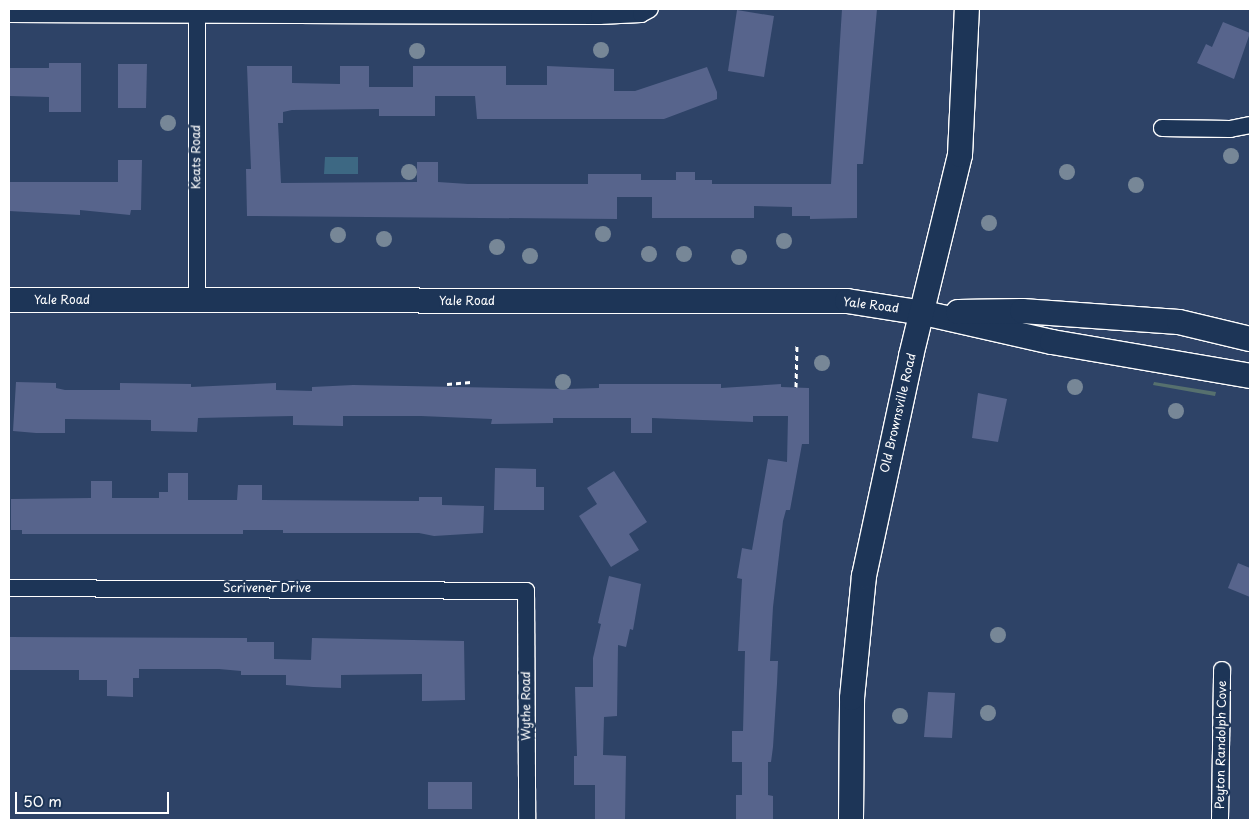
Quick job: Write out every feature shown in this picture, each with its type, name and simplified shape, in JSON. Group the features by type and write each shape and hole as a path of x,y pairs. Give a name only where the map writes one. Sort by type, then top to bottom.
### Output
{"main road":[{"name":"Old Brownsville Road","path":"851,820 852,698 863,584 884,475 960,155 967,9"},
{"name":"Yale Road","path":"9,300 802,300 868,303 924,313 1052,342 1250,376"},
{"name":"Yale Road","path":"924,313 1022,311 1179,322 1250,339"}],"street":[{"path":"9,14 599,16 641,14 650,9"},
{"name":"Keats Road","path":"197,15 197,300"},
{"path":"1162,128 1230,129 1250,125"},
{"name":"Scrivener Drive","path":"9,588 526,591"},
{"name":"Wythe Road","path":"526,591 527,820"},
{"name":"Peyton Randolph Cove","path":"1220,820 1222,670"}],"path":[{"path":"796,387 797,343"},
{"path":"447,384 471,382"}],"green space":[{"path":"1154,382 1216,392 1215,396 1153,385"}],"water":[{"path":"325,157 358,157 358,174 324,174"}],"building":[{"path":"842,9 877,9 863,164 857,164 857,218 810,219 810,216 792,216 792,207 754,206 754,218 652,218 652,197 617,197 617,219 247,216 246,169 251,169 247,66 292,66 292,83 340,84 340,66 369,66 369,87 413,87 413,66 506,66 506,85 547,85 547,66 614,69 614,91 635,91 707,67 717,92 717,99 664,119 477,119 475,96 435,96 435,116 379,116 379,109 292,110 283,112 283,123 278,123 281,183 417,182 417,162 438,162 438,182 468,184 588,184 588,174 641,174 641,180 676,180 676,172 695,172 695,180 712,180 712,184 831,184"},
{"path":"737,10 774,16 764,77 728,71"},
{"path":"1223,22 1250,33 1234,79 1197,63 1206,44 1212,47"},
{"path":"49,63 81,63 81,112 49,112 49,97 9,96 9,68 49,68"},
{"path":"118,64 147,64 146,108 118,108"},
{"path":"118,160 142,160 141,210 131,210 130,215 80,210 80,215 9,211 9,182 118,182"},
{"path":"16,382 56,383 56,388 65,390 120,390 120,383 191,384 191,387 276,383 276,390 312,391 312,387 353,385 566,389 599,388 599,384 721,384 721,388 781,384 781,387 809,388 809,444 802,444 790,510 786,510 783,521 773,607 770,661 778,661 773,747 771,762 768,762 768,795 773,796 773,820 736,820 736,795 742,795 742,762 732,762 732,731 743,731 745,651 738,651 742,579 737,578 742,548 752,550 768,459 787,462 788,416 753,416 753,422 652,418 652,433 631,433 631,418 553,418 553,423 491,424 492,419 421,416 343,416 343,426 293,425 293,416 198,418 197,432 151,431 151,420 65,419 65,433 36,433 13,431"},
{"path":"978,393 1007,399 998,442 972,438"},
{"path":"495,468 536,469 536,487 544,487 544,510 494,510"},
{"path":"614,471 647,522 629,534 639,550 611,567 579,516 597,504 587,488"},
{"path":"168,473 188,473 188,500 237,500 238,485 262,485 262,500 419,501 419,497 442,497 442,505 484,506 483,533 434,536 419,533 283,533 283,530 243,530 243,534 22,534 22,530 11,530 11,499 91,498 91,481 112,481 112,498 159,498 159,492 168,492"},
{"path":"1238,563 1250,568 1250,597 1228,588"},
{"path":"609,576 641,584 633,630 630,629 626,647 618,645 617,716 604,717 603,755 626,756 625,820 595,820 595,785 574,785 574,756 577,756 575,687 593,687 593,658 601,624 598,623"},
{"path":"9,637 247,638 247,642 274,642 274,659 311,660 312,638 464,641 465,700 422,701 422,674 341,675 341,688 286,685 286,675 241,675 241,671 219,669 139,669 139,678 133,678 133,697 107,696 107,680 79,680 79,670 9,670"},
{"path":"928,692 955,693 952,738 924,737"},
{"path":"428,782 472,782 472,809 428,809"}]}
